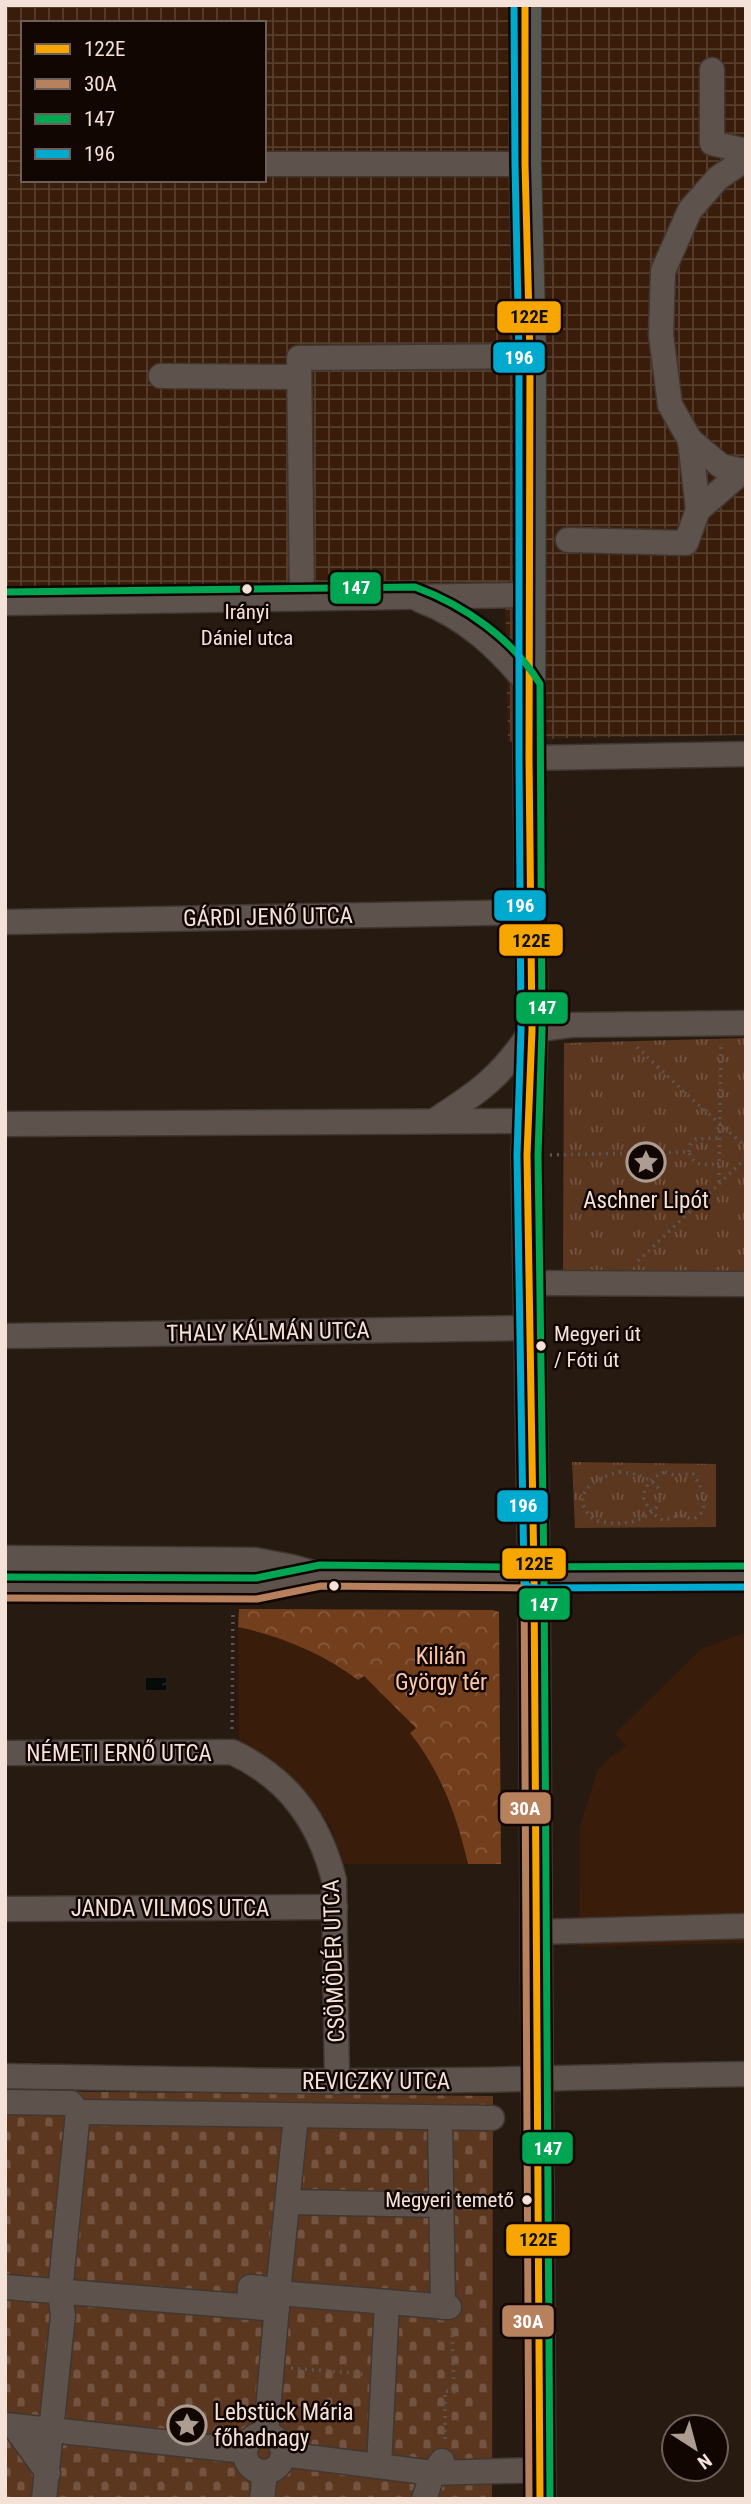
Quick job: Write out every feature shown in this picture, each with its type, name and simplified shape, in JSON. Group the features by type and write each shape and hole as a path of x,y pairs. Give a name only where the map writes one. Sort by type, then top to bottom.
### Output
{"main road":[{"path":"525,5 525,164 530,356 529,758 532,1030 527,1155 539,2080 539,2485"}],"street":[{"path":"712,70 712,143 746,150"},
{"path":"745,470 721,466 690,440 670,405 662,335 663,271 691,210 718,178 746,159"},
{"path":"266,163 525,164"},
{"path":"302,598 299,358 530,356"},
{"path":"161,376 299,377"},
{"path":"568,540 686,543 698,510 690,440"},
{"path":"698,510 745,470"},
{"path":"5,603 529,596"},
{"path":"413,597 443,608 479,632 512,664 530,687"},
{"path":"529,758 746,754"},
{"name":"GÁRDI JENŐ UTCA","path":"5,922 531,912"},
{"path":"436,1120 489,1084 513,1058 532,1030 571,1025 746,1023"},
{"path":"5,1124 528,1121"},
{"path":"529,1283 746,1284"},
{"name":"THALY KÁLMÁN UTCA","path":"5,1336 530,1328"},
{"path":"5,1558 255,1560 320,1574 534,1578 746,1576"},
{"path":"5,1587 257,1589 320,1574"},
{"name":"NÉMETI ERNŐ UTCA","path":"5,1753 232,1752"},
{"name":"CSÖMÖDÉR UTCA","path":"232,1752 276,1778 304,1812 327,1855 334,1880 337,2081"},
{"name":"JANDA VILMOS UTCA","path":"5,1909 335,1907"},
{"path":"537,1933 746,1926"},
{"name":"REVICZKY UTCA","path":"5,2076 337,2081 539,2080 586,2076 746,2074"},
{"path":"5,2102 71,2103 78,2112 60,2293 63,2315 44,2499"},
{"path":"78,2112 492,2118"},
{"path":"266,2433 296,2116"},
{"path":"5,2287 249,2306 250,2287 278,2297 446,2307 440,2118"},
{"path":"288,2202 441,2205"},
{"path":"379,2466 387,2302"},
{"path":"10,2426 245,2451"},
{"path":"10,2426 48,2473"},
{"path":"266,2433 279,2440 283,2454 276,2468 265,2472 258,2471 248,2463 245,2451 251,2439 266,2433"},
{"path":"283,2454 379,2466 439,2465 539,2485"},
{"path":"424,2499 439,2465"},
{"path":"262,2499 265,2472"}],"path":[{"path":"719,1183 721,1023"},
{"path":"628,1024 630,1039 746,1147"},
{"path":"719,1139 696,1139 690,1145 689,1152 691,1160 697,1165 719,1164"},
{"path":"527,1155 689,1152"},
{"path":"634,1284 638,1261 746,1158"},
{"path":"665,1472 674,1475 692,1474 701,1485 704,1494 702,1509 693,1519 679,1516 663,1520 652,1512 643,1497 650,1481 665,1472"},
{"path":"635,1473 656,1486 661,1498 659,1506 652,1512 638,1521 594,1520 583,1506 583,1494 591,1483 604,1475 635,1473"},
{"path":"232,1752 233,1588"},
{"path":"439,2465 445,2391 454,2392 454,2340 446,2307"},
{"path":"272,2366 382,2376"}],"shaded area":[{"path":"5,5 746,5 746,735 563,738 508,742 505,590 5,596"},
{"path":"238,1627 294,1643 342,1668 358,1680 363,1675 416,1728 411,1733 430,1760 442,1785 459,1825 468,1864 344,1864 331,1827 307,1792 271,1759 239,1744"},
{"path":"746,1632 746,1943 579,1947 580,1826 598,1769 626,1745 615,1734 701,1649"}],"green space":[{"path":"746,1038 746,1271 563,1271 564,1043"},
{"path":"572,1462 716,1464 716,1527 575,1528"},
{"name":"Kilián György tér","path":"239,1609 499,1612 501,1864 468,1864 447,1795 431,1763 410,1733 416,1728 364,1676 358,1680 301,1647 238,1627"},
{"name":"Megyeri temető","path":"5,2091 493,2096 492,2499 5,2499"}],"water":[{"path":"146,1678 166,1678 166,1690 146,1690"}],"transit line":[{"name":"196","path":"514,5 519,356 521,1030 517,1155 524,1579 527,1586 534,1588 746,1587"},
{"name":"122E","path":"525,5 525,164 530,356 529,758 532,1030 527,1155 534,1578 540,2499"},
{"name":"147","path":"5,592 415,587 451,603 486,625 516,652 540,684 542,1030 538,1155 544,1578 550,2499"},
{"name":"147","path":"5,1577 256,1578 320,1565 746,1566"},
{"name":"30A","path":"524,1578 529,2499"},
{"name":"30A","path":"5,1598 257,1599 321,1586 534,1588"}],"place":[{"name":"Irányi Dániel utca","path":"247,589"},
{"name":"Aschner Lipót","path":"646,1162"},
{"name":"Megyeri út / Fóti út","path":"541,1346"},
{"name":"Megyeri temető","path":"527,2200"},
{"name":"Lebstück Mária főhadnagy","path":"187,2425"}]}
